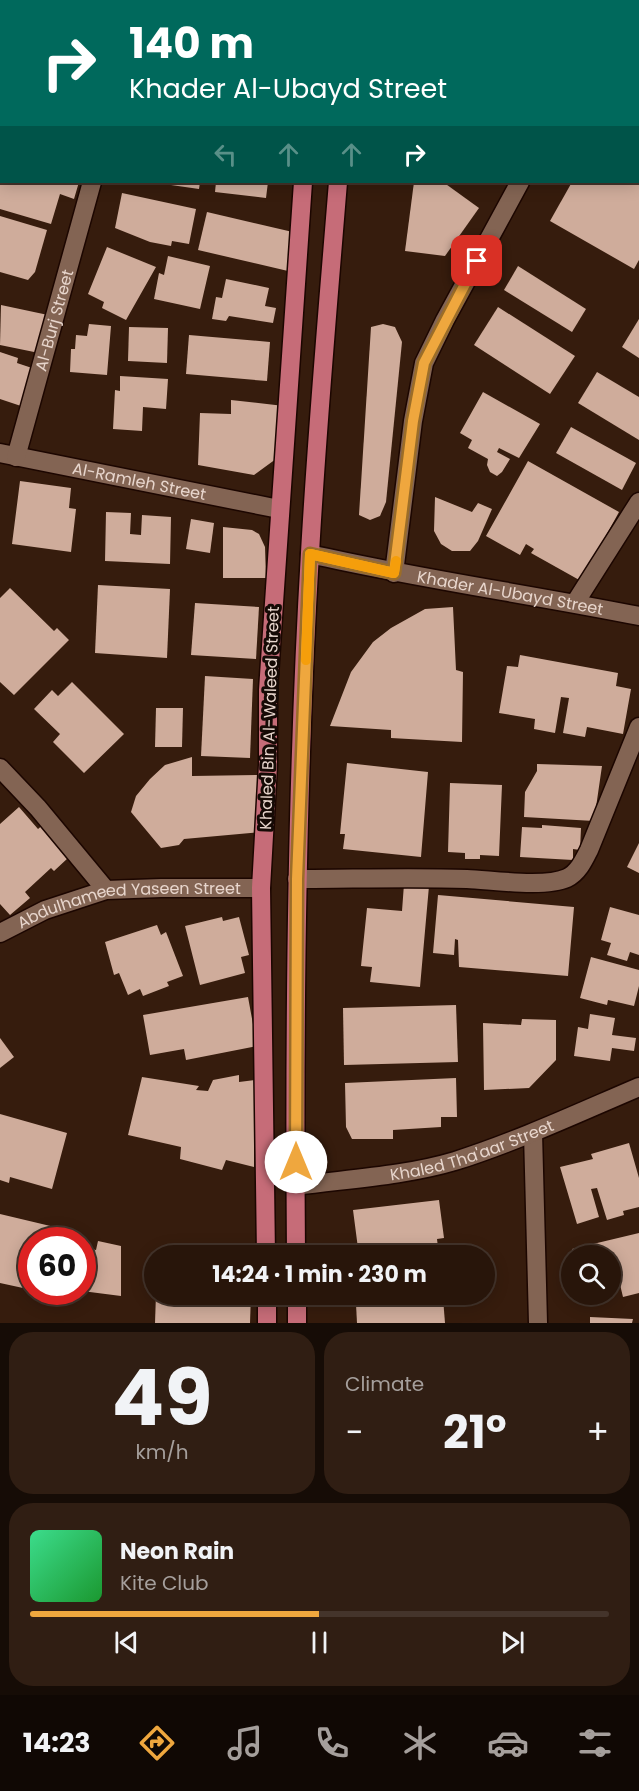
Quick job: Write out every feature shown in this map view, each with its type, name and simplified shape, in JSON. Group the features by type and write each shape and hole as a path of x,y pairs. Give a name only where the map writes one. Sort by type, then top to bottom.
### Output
{"main road":[{"name":"Khaled Bin Al-Waleed Street","path":"266,1245 261,888 268,765 268,690 303,183"},
{"name":"Khaled Bin Al-Waleed Street","path":"297,1245 295,1042 297,879 310,554 338,183"},
{"path":"267,1305 267,1323"},
{"path":"297,1305 297,1323"}],"street":[{"name":"Al-Burj Street","path":"8,455 92,183"},
{"path":"394,573 413,421 424,363 519,183"},
{"name":"Al-Ramleh Street","path":"8,455 279,509"},
{"path":"575,603 639,502"},
{"name":"Khader Al-Ubayd Street","path":"310,554 394,573 639,616"},
{"path":"297,879 465,879 535,882 570,877 580,866 589,850 639,727"},
{"path":"0,768 38,808 106,890"},
{"name":"Abdulhameed Yaseen Street","path":"0,933 45,910 106,890 261,888"},
{"name":"Khaled Tha'aar Street","path":"296,1186 398,1172 453,1161 533,1133 639,1087"},
{"path":"533,1133 538,1323"}],"building":[{"path":"0,183 79,183 74,199 60,194 51,224 0,209"},
{"path":"164,183 200,183 199,189"},
{"path":"216,183 268,183 266,198 215,192"},
{"path":"414,183 444,183 479,208 445,256 405,251"},
{"path":"571,183 639,183 639,260 634,269 550,221"},
{"path":"122,193 196,209 189,244 172,241 171,246 150,242 115,228"},
{"path":"207,212 297,233 288,271 198,250"},
{"path":"0,216 47,230 35,272 28,280 0,272"},
{"path":"107,247 156,267 126,320 102,308 104,302 88,294"},
{"path":"168,256 210,266 200,309 154,299 159,273 164,275"},
{"path":"518,266 586,309 572,332 504,290"},
{"path":"226,279 269,288 265,306 276,308 273,323 229,316 226,321 212,319 216,297 222,298"},
{"path":"1,305 48,315 39,353 0,345"},
{"path":"498,307 575,356 550,394 474,345"},
{"path":"639,319 639,358 622,347"},
{"path":"89,324 111,326 107,375 70,372 71,349 75,349 76,335 87,336"},
{"path":"383,324 395,327 402,342 386,502 380,516 370,520 359,515 371,327"},
{"path":"129,327 168,328 167,363 128,361"},
{"path":"189,335 270,342 267,381 186,374"},
{"path":"0,352 18,358 17,363 32,368 21,406 0,399"},
{"path":"597,372 639,397 639,440 578,403"},
{"path":"120,376 168,379 166,409 143,407 142,431 113,429 115,390 120,391"},
{"path":"483,392 540,424 519,458 499,448 497,452 510,459 497,476 490,472 487,465 488,459 468,448 472,440 460,433"},
{"path":"231,400 284,406 280,456 254,475 198,465 200,413 231,414"},
{"path":"571,427 636,463 622,490 556,453"},
{"path":"528,461 619,512 581,581 531,553 534,549 526,544 520,555 486,536"},
{"path":"20,481 71,488 69,508 76,509 71,552 12,544"},
{"path":"435,497 472,512 478,503 492,509 478,541 470,551 452,551 441,544 434,531"},
{"path":"106,512 131,513 130,534 141,535 142,515 171,517 170,564 105,561"},
{"path":"191,519 214,523 210,553 186,549"},
{"path":"223,527 252,530 259,534 265,547 266,578 223,578"},
{"path":"98,585 170,589 167,658 95,653"},
{"path":"10,588 54,631 57,628 69,640 14,695 0,682 0,598"},
{"path":"195,603 259,607 256,659 191,655"},
{"path":"453,607 456,670 463,672 462,742 391,738 391,730 330,726 351,672 373,642 391,628 425,609"},
{"path":"520,655 618,673 616,686 631,689 623,734 587,727 585,737 563,733 569,698 561,697 555,733 534,729 535,719 499,713 507,666 518,667"},
{"path":"205,676 253,679 250,758 201,756"},
{"path":"72,682 124,734 84,773 53,742 60,734 34,709 52,690 58,696"},
{"path":"156,708 183,708 182,747 155,747"},
{"path":"192,757 192,776 257,775 262,832 184,839 179,845 161,848 131,812 136,796 165,765"},
{"path":"347,763 428,772 421,857 343,849 345,834 340,834"},
{"path":"537,764 602,766 594,821 524,817 525,792 537,771"},
{"path":"450,783 502,785 499,856 480,855 480,859 465,859 465,853 448,852"},
{"path":"19,807 38,829 44,824 56,838 53,840 68,858 54,871 51,868 25,892 30,898 10,915 0,904 0,824"},
{"path":"542,825 581,828 580,850 573,849 573,860 520,857 522,827 542,828"},
{"path":"639,843 639,873 627,867"},
{"path":"404,884 429,886 420,987 370,982 372,967 361,966 367,908 402,911"},
{"path":"438,895 574,907 568,976 459,967 458,940 455,939 454,955 433,953"},
{"path":"610,907 639,915 639,955 630,952 627,961 607,955 611,943 601,940"},
{"path":"222,917 223,921 239,917 249,955 241,957 245,973 200,985 185,926"},
{"path":"157,925 161,935 166,932 183,976 167,982 169,986 143,996 140,989 128,995 119,973 114,975 105,942"},
{"path":"591,957 639,970 639,986 634,1006 608,1000 607,1005 580,998"},
{"path":"248,997 257,1046 186,1060 184,1049 150,1055 143,1015"},
{"path":"456,1005 458,1062 344,1065 343,1008"},
{"path":"590,1014 615,1018 612,1035 636,1038 634,1051 612,1048 610,1061 574,1056 578,1027 588,1029"},
{"path":"522,1019 556,1020 556,1060 529,1088 484,1090 483,1023 521,1025"},
{"path":"0,1038 14,1057 0,1068"},
{"path":"239,1075 239,1082 255,1080 254,1167 226,1160 222,1170 180,1159 181,1147 128,1135 142,1077 199,1086 196,1090 208,1091 213,1080"},
{"path":"456,1078 457,1117 441,1117 441,1127 393,1130 393,1139 352,1139 346,1127 345,1083"},
{"path":"0,1114 67,1133 52,1189 10,1177 9,1183 0,1180"},
{"path":"629,1143 639,1178 639,1207 623,1211 624,1215 607,1220 597,1188 591,1189 599,1217 577,1224 560,1167 593,1159 591,1154"},
{"path":"439,1200 444,1238 437,1239 438,1245 358,1245 353,1210"},
{"path":"0,1214 55,1227 18,1227 18,1287 0,1283"},
{"path":"639,1233 639,1293 623,1297 621,1245 589,1245"},
{"path":"98,1241 121,1246 121,1296 96,1293"},
{"path":"156,1305 251,1305 250,1323 155,1323"},
{"path":"356,1305 444,1305 445,1323 357,1323"},
{"path":"590,1317 633,1319 632,1323 590,1323"}],"slow traffic":[{"path":"306,660 310,554 394,573 396,561"}],"route":[{"path":"296,1162 297,879 310,554 394,573 413,421 424,363 477,261"}]}
